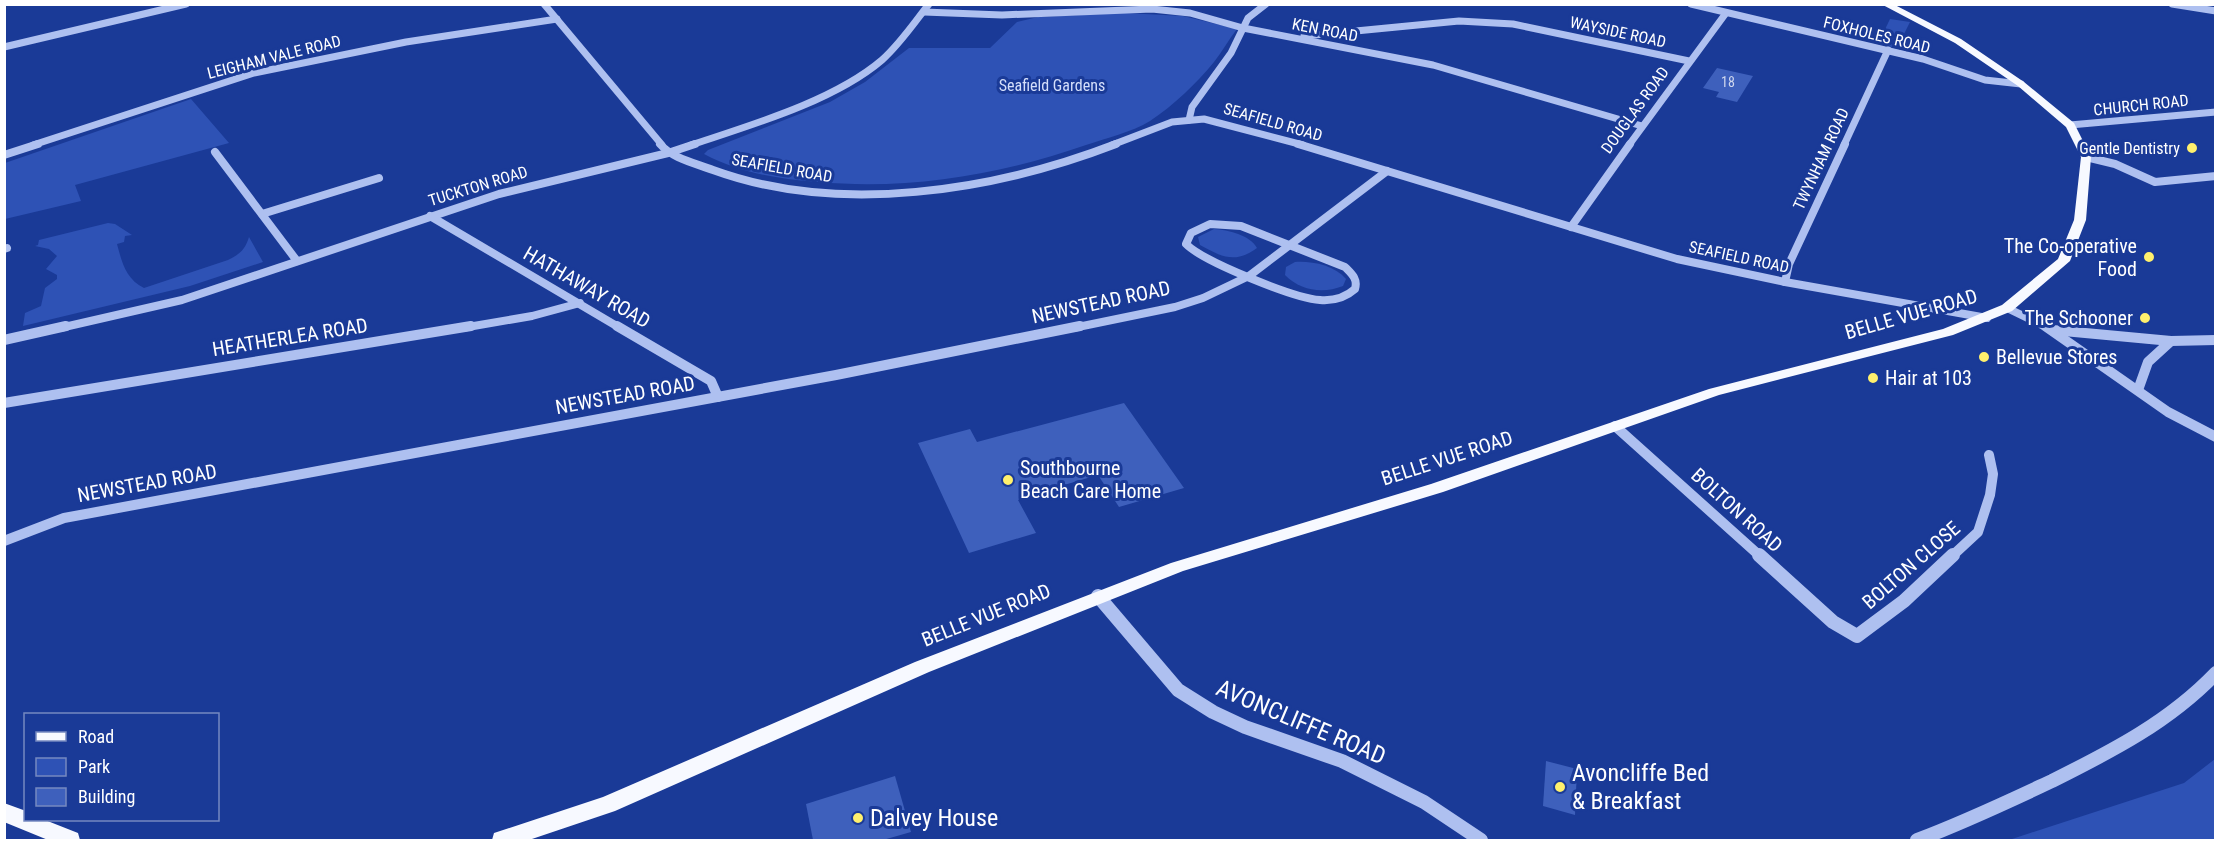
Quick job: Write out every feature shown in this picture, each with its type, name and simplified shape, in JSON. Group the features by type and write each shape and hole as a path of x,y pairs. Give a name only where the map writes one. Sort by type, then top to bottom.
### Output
{"main road":[{"path":"1885,4 1958,41 2021,84 2070,125 2086,157"},
{"name":"BELLE VUE ROAD","path":"502,840 608,805 922,667 1098,596 1222,552 1437,488 1714,392 1948,332 1987,318 2007,308 2064,261 2080,219 2086,157"},
{"path":"4,812 24,820"},
{"path":"25,821 70,840"}],"street":[{"path":"4,47 186,4"},
{"name":"SEAFIELD ROAD","path":"544,4 668,153 733,177 796,189 865,195 988,182 1087,155 1172,122 1189,120 1220,122 1677,259 1785,282 1987,318"},
{"name":"TUCKTON ROAD","path":"4,340 182,300 499,194 668,153 755,124 828,93 882,60 929,4"},
{"path":"1076,11 1083,4"},
{"path":"1189,120 1192,107 1231,53 1248,18 1266,4"},
{"name":"FOXHOLES ROAD","path":"1690,4 1888,51 1985,80 2021,84"},
{"path":"2172,4 2216,11"},
{"name":"KEN ROAD","path":"924,12 1002,15 1152,9 1190,13 1243,28 1433,65 1642,126"},
{"name":"DOUGLAS ROAD","path":"1571,227 1689,61 1726,13"},
{"name":"LEIGHAM VALE ROAD","path":"4,155 254,73 406,42 557,20"},
{"name":"WAYSIDE ROAD","path":"1291,37 1483,21 1513,24 1689,61"},
{"name":"TWYNHAM ROAD","path":"1785,282 1789,264 1888,51"},
{"name":"CHURCH ROAD","path":"2070,125 2216,112"},
{"path":"215,152 297,261"},
{"path":"2086,157 2115,164 2156,182 2216,176"},
{"name":"NEWSTEAD ROAD","path":"4,541 64,518 718,397 1175,307 1203,298 1249,276 1387,171"},
{"path":"262,214 379,178"},
{"name":"HATHAWAY ROAD","path":"430,216 711,381 718,397"},
{"path":"1210,224 1227,224 1241,226 1289,245 1345,267 1358,280 1357,287 1351,294 1340,298 1314,299 1249,276 1192,250 1186,244 1187,236 1195,230 1210,224"},
{"name":"HEATHERLEA ROAD","path":"4,403 520,318 580,303"},
{"path":"2007,308 2053,330 2169,412 2216,436"},
{"path":"2053,330 2171,341 2216,340"},
{"path":"2138,390 2142,369 2155,353 2171,341"},
{"name":"BOLTON ROAD","path":"1615,426 1833,622"},
{"name":"BOLTON CLOSE","path":"1833,622 1857,636 1904,601 1978,532 1990,495 1993,474 1989,454"},
{"name":"AVONCLIFFE ROAD","path":"1098,596 1178,690 1213,712 1245,727 1342,761 1424,802 1481,840"},
{"path":"1917,840 2022,795 2107,754 2177,709 2216,673"}],"green space":[{"name":"Seafield Gardens","path":"1125,13 1183,16 1237,29 1214,62 1192,86 1150,121 1119,134 1020,165 920,182 852,184 774,177 731,166 704,154 708,150 830,102 865,82 909,48 990,48 1017,22 1038,17"},
{"path":"1890,19 1910,22 1897,48 1878,44"},
{"path":"191,99 229,143 75,185 81,201 5,219 5,163"},
{"path":"108,223 115,224 132,235 125,236 124,242 117,244 129,275 144,288 228,260 242,251 249,237 263,262 190,286 23,326 25,313 41,306 45,288 57,279 57,275 46,269 57,256 49,249 35,246 38,245 39,240"},
{"path":"1214,229 1244,237 1254,243 1257,248 1235,257 1215,253 1200,245 1198,237"},
{"path":"1295,262 1322,265 1335,270 1346,279 1343,286 1328,290 1305,288 1285,275 1286,267"},
{"path":"2215,759 2215,840 2009,840 2184,783"}],"building":[{"path":"1717,68 1753,76 1737,102 1716,97 1719,92 1703,88"},
{"name":"Southbourne Beach Care Home","path":"1124,403 1184,488 1119,507 1098,475 1064,485 1018,500 1036,533 969,553 918,443 970,429 977,442"},
{"name":"Avoncliffe Bed & Breakfast","path":"1546,761 1577,769 1575,815 1543,806"},
{"name":"Dalvey House","path":"895,776 911,832 883,840 813,840 806,804"}],"place":[{"name":"Gentle Dentistry","path":"2192,148"},
{"name":"The Co-operative Food","path":"2149,257"},
{"name":"The Schooner","path":"2145,318"},
{"name":"Bellevue Stores","path":"1984,357"},
{"name":"Hair at 103","path":"1873,378"},
{"name":"Southbourne Beach Care Home","path":"1008,480"},
{"name":"Avoncliffe Bed & Breakfast","path":"1560,787"},
{"name":"Dalvey House","path":"858,818"}]}
